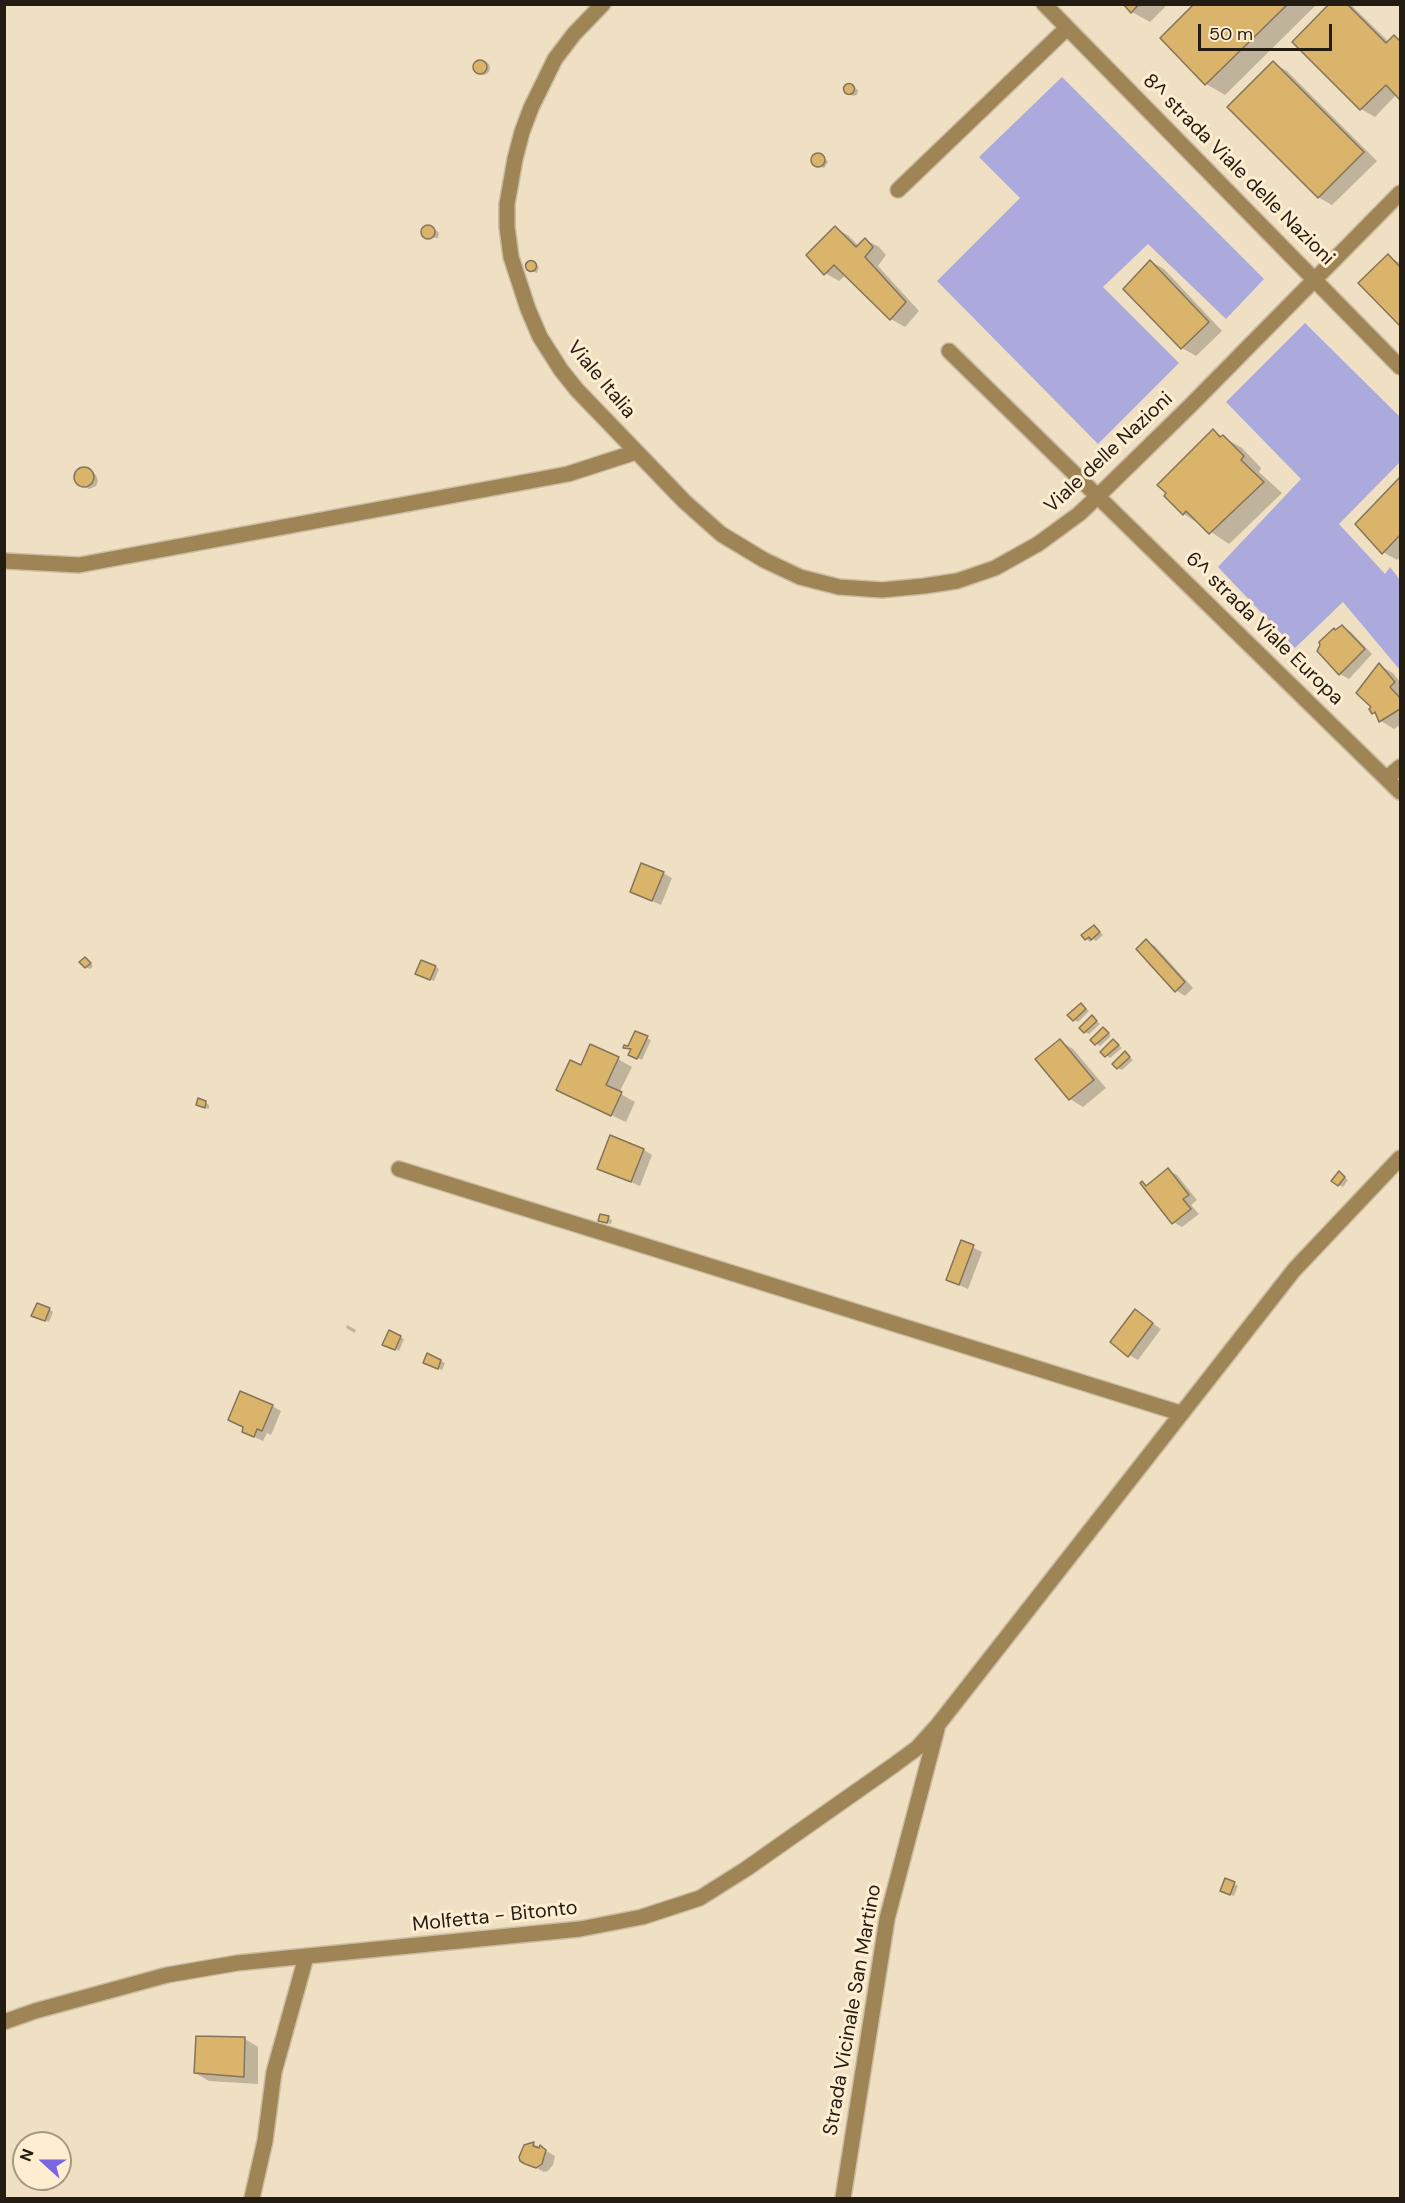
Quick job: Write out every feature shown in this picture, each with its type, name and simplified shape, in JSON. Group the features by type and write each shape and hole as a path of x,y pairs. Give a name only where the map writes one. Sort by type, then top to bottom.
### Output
{"street":[{"name":"Viale Italia","path":"603,4 574,34 555,59 531,108 515,159 507,204 507,227 518,283 540,337 577,390 636,452"},
{"name":"8^ strada Viale delle Nazioni","path":"1044,4 1401,367"},
{"path":"898,190 1067,28"},
{"name":"Viale delle Nazioni","path":"636,452 685,502 721,534 764,560 800,577 839,587 882,590 957,581 995,568 1038,544 1078,514 1401,193"},
{"name":"6^ strada Viale Europa","path":"949,351 1401,792"},
{"path":"4,561 79,565 568,474 636,452"},
{"path":"1387,778 1401,767"},
{"name":"Molfetta - Bitonto","path":"4,2022 35,2011 167,1975 237,1963 306,1958 580,1929 642,1917 700,1898 746,1869 917,1748 937,1726 1294,1270 1401,1158"},
{"path":"399,1169 1180,1413"},
{"name":"Strada Vicinale San Martino","path":"843,2199 887,1919 937,1726"},
{"path":"252,2199 265,2141 274,2072 306,1958"}],"shaded area":[{"path":"1062,77 1264,279 1226,319 1148,244 1103,287 1179,363 1098,444 937,281 1020,198 979,157"},
{"path":"1305,323 1400,417 1400,462 1339,524 1385,574 1390,567 1400,580 1400,670 1343,602 1295,648 1218,567 1301,479 1226,402"}],"building":[{"path":"1123,4 1139,4 1131,13"},
{"path":"1194,4 1288,4 1205,85 1160,38"},
{"path":"1329,4 1347,4 1386,43 1394,35 1400,41 1400,100 1386,85 1360,110 1292,42"},
{"path":"477,60 483,60 487,67 483,74 477,74 473,70 473,64"},
{"path":"1273,61 1364,152 1318,198 1227,107"},
{"path":"849,83 855,89 849,95 843,89"},
{"path":"818,153 823,155 825,160 823,165 818,167 813,165 811,160 813,155"},
{"path":"425,225 431,225 435,232 431,239 425,239 421,235 421,229"},
{"path":"835,226 856,247 865,238 873,247 865,257 906,302 890,320 834,265 824,275 806,255"},
{"path":"1388,254 1400,267 1400,326 1358,283"},
{"path":"531,260 537,266 531,272 525,266"},
{"path":"1150,260 1209,322 1181,349 1123,289"},
{"path":"1213,429 1220,437 1223,435 1244,456 1241,460 1264,482 1209,534 1186,511 1183,515 1164,496 1166,493 1157,485"},
{"path":"84,467 91,470 94,477 91,484 84,487 77,484 74,477 77,470"},
{"path":"1400,477 1400,535 1382,554 1355,524"},
{"path":"1342,625 1365,649 1339,675 1317,651 1319,642 1334,628 1335,630"},
{"path":"1379,663 1395,682 1390,687 1400,698 1400,709 1379,722 1375,712 1372,714 1369,709 1371,707 1356,693"},
{"path":"641,863 664,872 652,901 630,892"},
{"path":"1094,925 1100,932 1091,940 1089,937 1085,940 1081,935"},
{"path":"1146,939 1185,982 1175,992 1136,949"},
{"path":"85,957 91,963 85,968 79,962"},
{"path":"421,960 436,966 430,980 415,974"},
{"path":"1081,1003 1086,1009 1073,1021 1067,1015"},
{"path":"1092,1015 1097,1021 1084,1033 1079,1028"},
{"path":"1103,1027 1109,1033 1095,1045 1090,1040"},
{"path":"635,1031 648,1036 637,1059 628,1055 631,1049 623,1048 624,1045 628,1046"},
{"path":"1060,1039 1094,1080 1069,1100 1035,1059"},
{"path":"1113,1039 1119,1045 1105,1057 1100,1052"},
{"path":"590,1044 619,1057 606,1085 622,1092 611,1116 556,1090 570,1060 581,1065"},
{"path":"1125,1051 1130,1057 1117,1069 1112,1064"},
{"path":"198,1098 206,1101 205,1108 196,1105"},
{"path":"610,1135 644,1149 631,1182 597,1169"},
{"path":"1168,1168 1189,1195 1183,1199 1191,1209 1172,1224 1140,1183 1142,1181 1146,1186"},
{"path":"1339,1171 1345,1177 1338,1186 1331,1181"},
{"path":"600,1214 609,1216 607,1223 598,1221"},
{"path":"961,1240 974,1245 959,1285 946,1280"},
{"path":"37,1303 50,1308 45,1321 31,1316"},
{"path":"1135,1309 1153,1323 1128,1357 1110,1342"},
{"path":"389,1330 401,1336 395,1350 382,1345"},
{"path":"427,1353 441,1360 438,1369 423,1363"},
{"path":"240,1391 273,1405 262,1431 257,1429 254,1437 242,1432 243,1427 228,1420"},
{"path":"1225,1878 1235,1882 1230,1895 1220,1891"},
{"path":"196,2036 245,2037 244,2077 194,2073"},
{"path":"534,2142 533,2146 539,2148 540,2145 546,2150 542,2164 536,2168 520,2161 519,2157 524,2145"}]}
